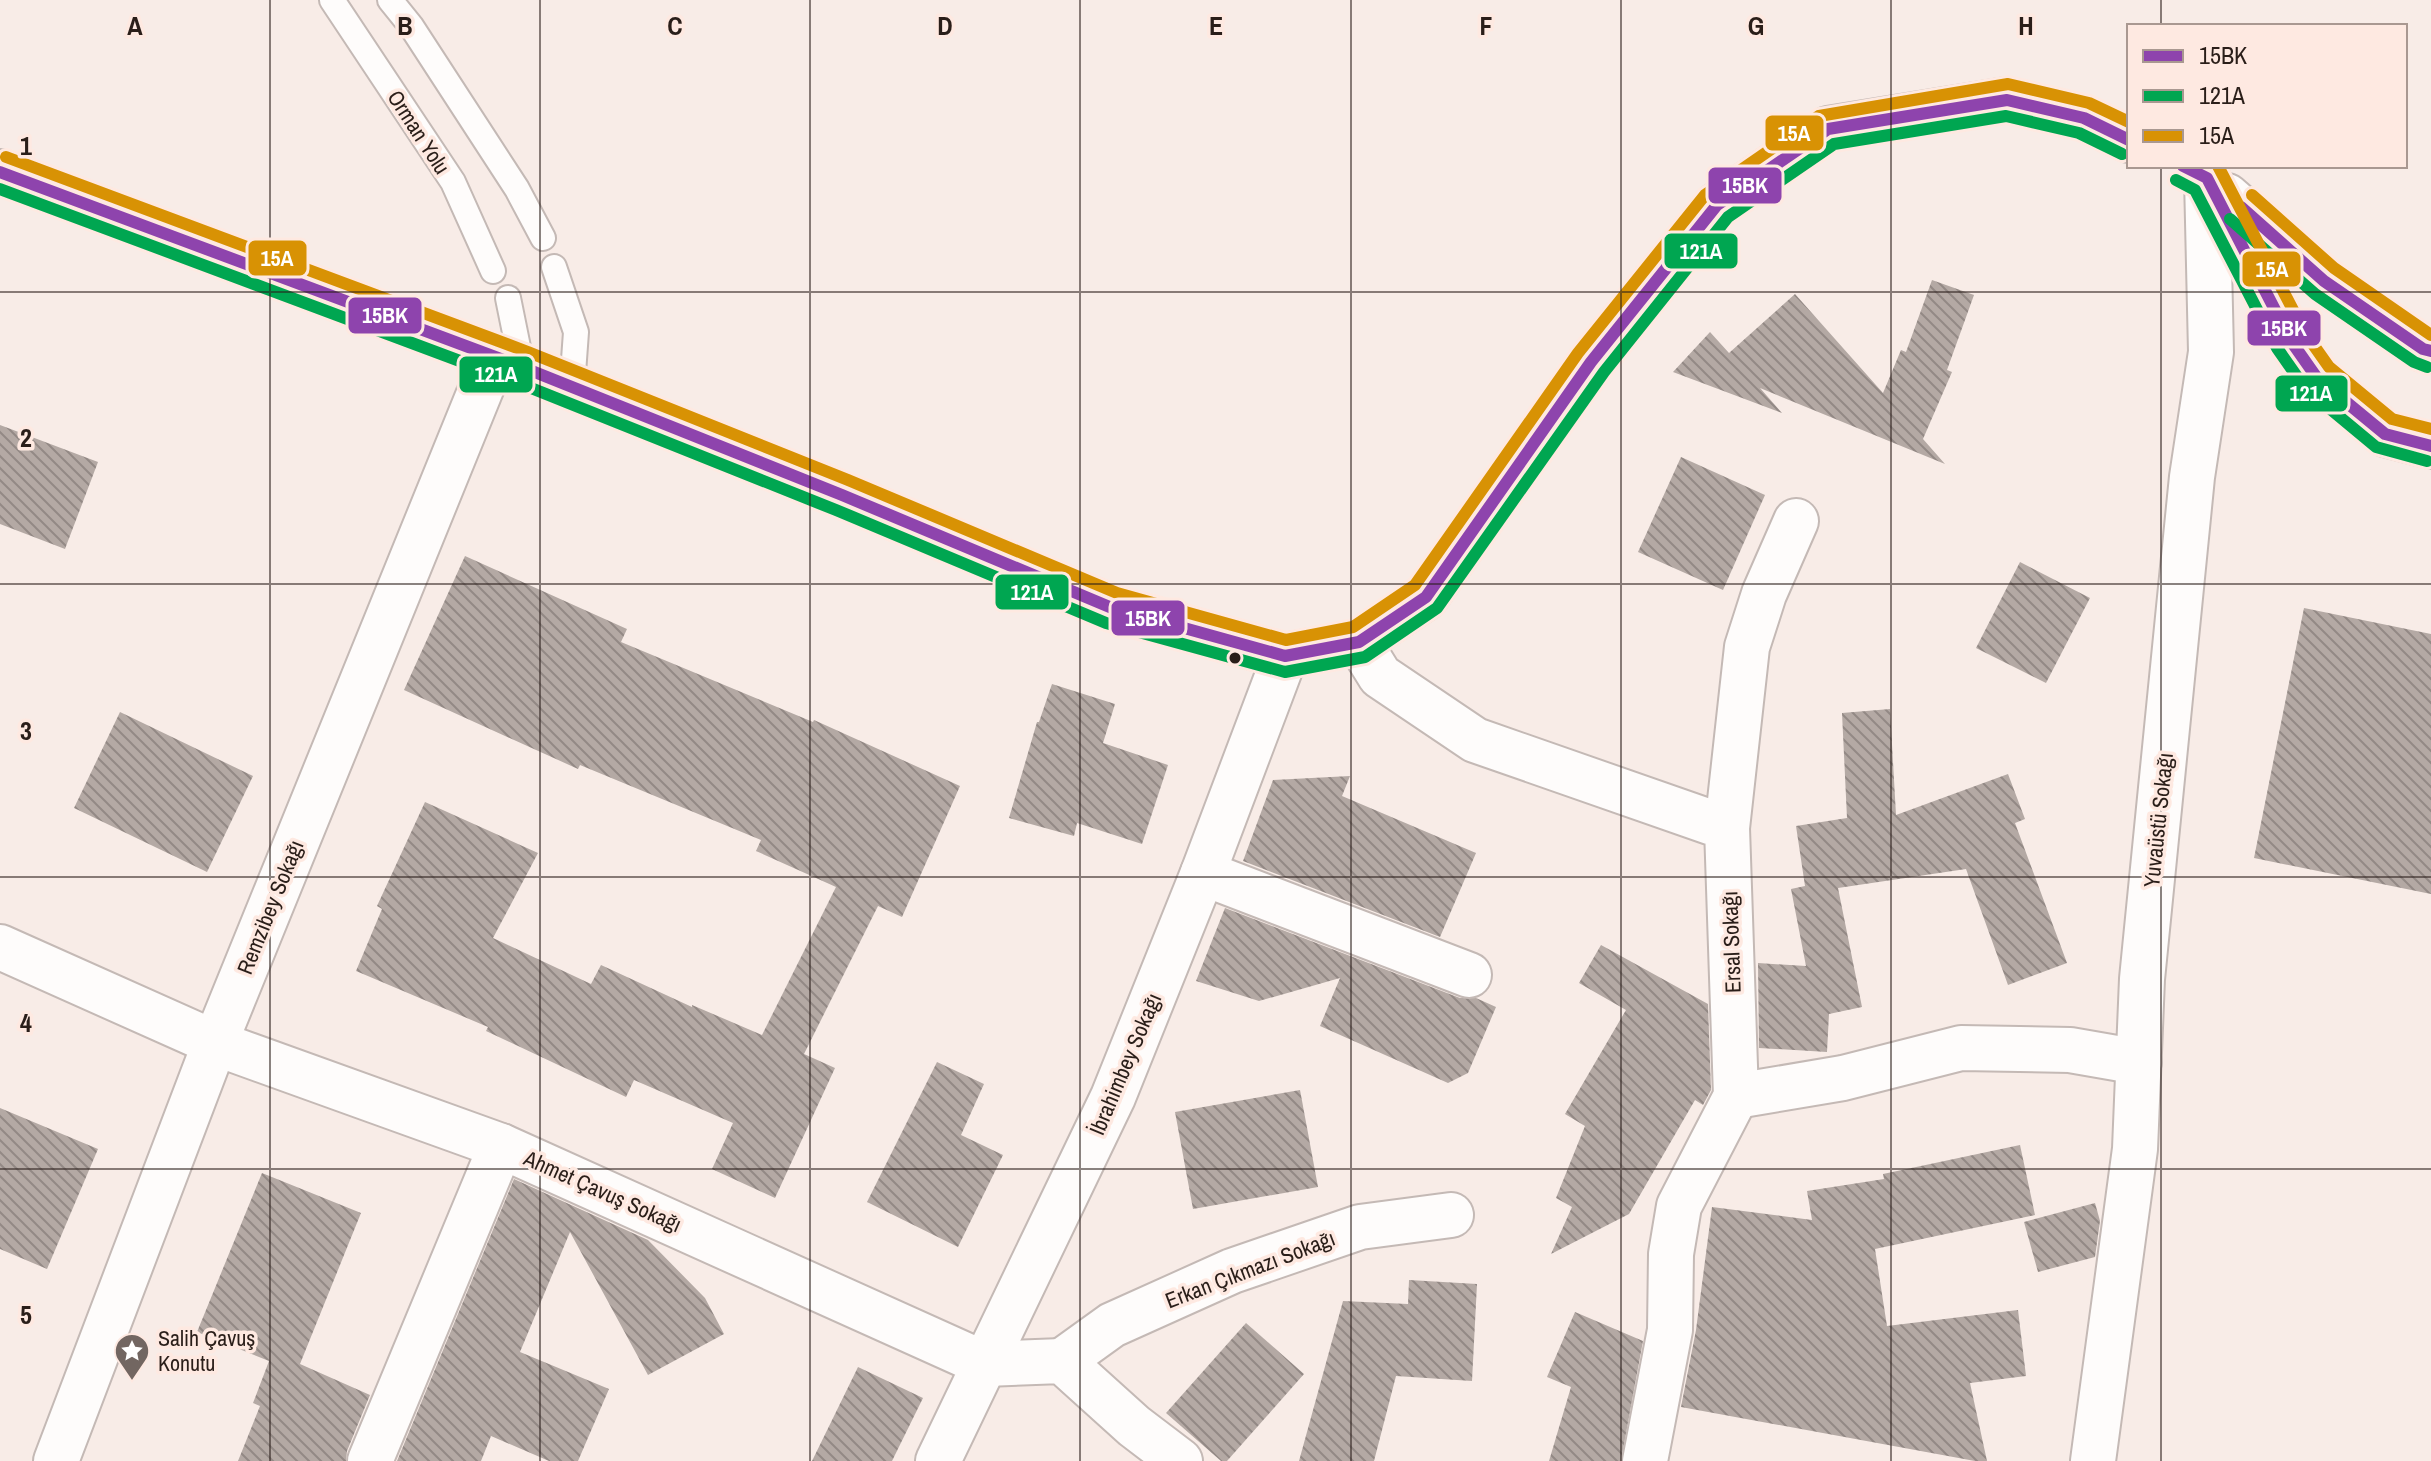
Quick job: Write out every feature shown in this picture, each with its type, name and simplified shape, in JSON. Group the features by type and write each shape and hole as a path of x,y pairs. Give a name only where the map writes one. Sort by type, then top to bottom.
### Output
{"street":[{"path":"0,172 572,387 1112,608 1285,656 1359,642 1426,597 1591,362 1717,205 1828,129 2007,100 2084,118 2127,139"},
{"path":"2195,172 2324,281 2423,349 2431,351"},
{"path":"2195,172 2291,341 2317,378 2385,434 2431,446"},
{"name":"Yuvaüstü Sokağı","path":"2093,1461 2135,1149 2144,964 2192,477 2211,352 2195,172"},
{"name":"Remzibey Sokağı","path":"56,1461 215,1043 508,362"},
{"name":"Ersal Sokağı","path":"1645,1461 1670,1330 1671,1254 1679,1206 1736,1096 1727,828 1747,647 1764,594 1796,521"},
{"path":"1359,642 1380,676 1475,740 1727,828"},
{"name":"İbrahimbey Sokağı","path":"938,1461 1113,1097 1203,873 1285,656"},
{"path":"1203,873 1469,975"},
{"name":"Ahmet Çavuş Sokağı","path":"0,947 215,1043 501,1146 985,1364 1062,1361"},
{"path":"1736,1096 1843,1078 1961,1048 2070,1050 2139,1062"},
{"path":"370,1461 501,1146"},
{"name":"Erkan Çıkmazı Sokağı","path":"1062,1361 1112,1325 1232,1271 1360,1227 1451,1215"},
{"path":"1062,1361 1134,1426 1180,1461"}],"lane":[{"name":"Orman Yolu","path":"332,0 453,182 493,271"},
{"path":"390,0 411,26 517,189 543,238"},
{"path":"554,267 576,332 572,387"},
{"path":"508,298 508,362"}],"building":[{"path":"1932,280 1974,295 1947,370 1952,372 1923,439 1945,464 1760,388 1782,413 1673,372 1710,332 1729,353 1795,294 1883,393 1901,350 1906,352"},
{"path":"0,425 98,462 65,549 0,524"},
{"path":"1681,457 1765,495 1723,590 1638,552"},
{"path":"465,556 627,629 621,642 814,720 960,786 902,917 878,906 804,1054 835,1068 775,1198 712,1169 733,1123 634,1080 626,1097 486,1031 488,1027 356,971 382,909 377,906 425,802 538,853 493,938 591,984 601,965 762,1035 836,887 756,851 761,840 580,765 578,769 404,690"},
{"path":"2020,562 2090,598 2046,683 1976,648"},
{"path":"2304,608 2431,634 2431,894 2254,858"},
{"path":"1052,684 1115,704 1103,743 1168,765 1142,844 1077,823 1074,836 1009,818 1037,722"},
{"path":"1890,709 1896,815 2008,774 2025,819 2015,823 2067,963 2008,985 1966,869 1838,888 1862,1007 1829,1014 1827,1052 1759,1048 1758,963 1806,966 1791,889 1805,886 1796,826 1847,818 1842,713"},
{"path":"120,712 253,776 207,872 74,808"},
{"path":"1350,776 1342,796 1476,853 1440,937 1243,861 1273,780"},
{"path":"1225,908 1460,998 1476,998 1496,1007 1468,1073 1448,1083 1320,1026 1340,978 1259,1001 1196,981"},
{"path":"1601,945 1708,1004 1711,1090 1703,1105 1695,1100 1629,1214 1551,1254 1572,1207 1556,1198 1585,1126 1565,1114 1626,1010 1579,983"},
{"path":"937,1062 984,1084 961,1135 1003,1155 958,1247 867,1202"},
{"path":"1300,1090 1318,1187 1193,1209 1175,1112"},
{"path":"0,1108 98,1149 47,1269 0,1249"},
{"path":"2020,1145 2035,1215 1875,1249 1887,1326 2018,1310 2026,1376 1970,1383 1987,1461 1681,1407 1696,1330 1712,1207 1812,1220 1807,1191 1884,1179 1883,1174"},
{"path":"262,1173 361,1213 300,1364 370,1395 347,1451 346,1461 238,1461 260,1406 253,1403 269,1361 197,1332"},
{"path":"514,1179 648,1240 705,1298 724,1334 648,1375 570,1232 520,1352 609,1389 578,1461 549,1461 491,1436 481,1461 397,1461"},
{"path":"2095,1203 2100,1221 2095,1257 2038,1272 2024,1222"},
{"path":"1409,1280 1477,1284 1472,1381 1396,1376 1374,1461 1299,1461 1343,1301 1408,1304"},
{"path":"1575,1312 1643,1341 1621,1461 1549,1461 1571,1387 1547,1377"},
{"path":"1246,1323 1304,1374 1227,1461 1221,1461 1166,1413"},
{"path":"858,1367 923,1398 892,1461 812,1461"}],"transit line":[{"name":"15A","path":"6,157 528,352 848,480 1117,593 1286,640 1353,627 1415,585 1578,353 1705,195 1819,116 2008,84 2089,103 2127,121"},
{"name":"15BK","path":"0,172 522,367 842,495 1112,608 1285,656 1359,642 1426,597 1591,362 1717,205 1828,129 2007,100 2084,118 2127,139"},
{"name":"121A","path":"0,189 516,382 836,510 1106,623 1285,672 1365,657 1437,608 1604,372 1728,217 1834,144 2006,116 2079,133 2122,154"},
{"name":"15BK","path":"2187,168 2207,178 2291,341 2317,378 2385,434 2431,446"},
{"name":"15A","path":"2219,168 2305,333 2329,367 2392,419 2431,429"},
{"name":"121A","path":"2176,180 2195,190 2277,348 2305,388 2376,447 2427,461"},
{"name":"15A","path":"2252,195 2334,268 2431,335"},
{"name":"15BK","path":"2241,207 2324,281 2423,349 2431,351"},
{"name":"121A","path":"2230,219 2315,294 2414,362 2427,367"}],"place":[{"name":"Salih Çavuş Konutu","path":"132,1382"}]}
